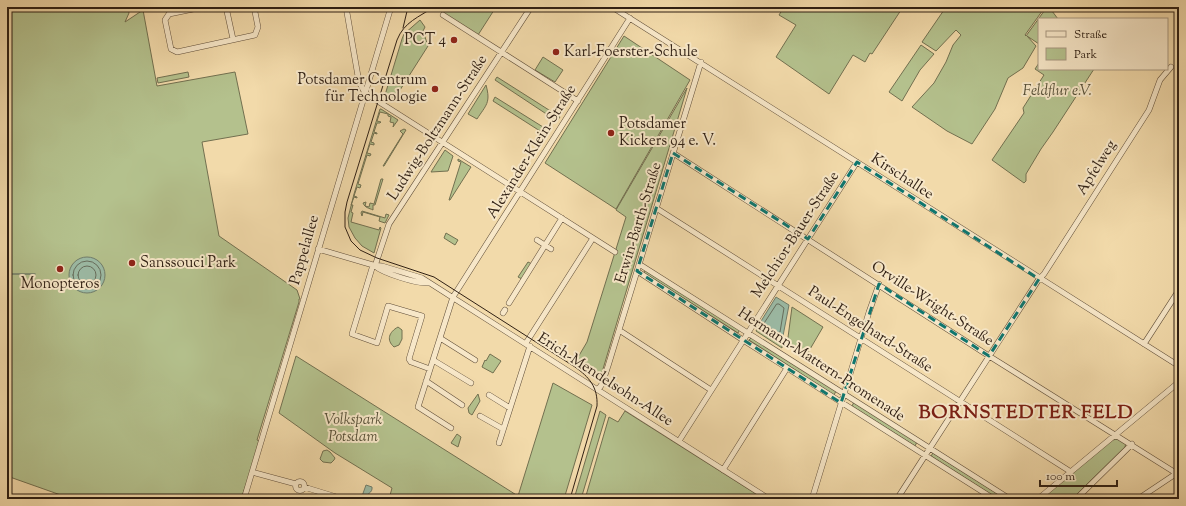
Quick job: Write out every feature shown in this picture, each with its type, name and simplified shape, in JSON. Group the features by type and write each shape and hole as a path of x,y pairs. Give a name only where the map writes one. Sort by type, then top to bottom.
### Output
{"street":[{"path":"203,7 169,14 165,20 171,49 177,52 255,35 258,27 254,7"},
{"path":"226,7 233,39"},
{"path":"346,7 359,82 365,93 615,252"},
{"name":"Pappelallee","path":"244,499 390,7"},
{"name":"Ludwig-Boltzmann-Straße","path":"430,369 412,362 409,359 422,316 388,306 377,342 352,334 388,227 531,7"},
{"name":"Kirschallee","path":"612,7 701,62 1039,279 1179,366"},
{"path":"443,15 578,101"},
{"name":"Alexander-Klein-Straße","path":"451,428 418,407 453,297 630,18"},
{"name":"Erwin-Barth-Straße","path":"598,390 602,384 619,330 701,62"},
{"name":"Apfelweg","path":"897,499 926,456 959,401 1039,279 1044,274 1149,110 1160,80 1171,67"},
{"name":"Orville-Wright-Straße","path":"673,152 989,356 1178,474"},
{"name":"Melchior-Bauer-Straße","path":"679,441 857,162"},
{"name":"Paul-Engelhard-Straße","path":"656,208 1071,472"},
{"path":"509,303 546,246 562,218"},
{"path":"499,443 528,345 593,238"},
{"path":"537,240 551,249"},
{"name":"Erich-Mendelsohn-Allee","path":"318,249 374,266 382,266 422,278 769,499"},
{"name":"Hermann-Mattern-Promenade","path":"639,264 1010,499"},
{"name":"Hermann-Mattern-Promenade","path":"637,271 841,403 994,499"},
{"path":"812,499 860,338 879,284"},
{"path":"1144,344 1179,290"},
{"path":"619,330 711,390"},
{"path":"440,338 475,360"},
{"path":"433,360 471,384"},
{"path":"723,470 787,368"},
{"path":"426,382 462,405"},
{"path":"1038,499 1179,382"},
{"path":"488,395 510,408"},
{"path":"480,416 503,429"},
{"path":"1076,499 1132,444"},
{"path":"252,472 296,484 296,489 298,490 303,489 304,487 343,499"},
{"path":"1138,499 1178,474"}],"highlighted area":[{"path":"673,153 808,239 857,162 1039,279 989,356 879,284 841,403 637,271"}],"green space":[{"name":"Sanssouci Park","path":"7,7 128,7 129,13 125,22 143,10 157,86 235,72 248,134 202,142 219,236 297,290 300,299 257,440 261,442 241,499 72,499 7,476"},
{"path":"496,7 478,35 435,8"},
{"path":"784,7 903,7 872,54 870,53 865,62 853,55 829,94 776,57 796,25 779,15"},
{"path":"946,7 1045,7 1025,35 1026,36 1038,19 1038,43 1027,36 1036,46 1023,68 1008,78 995,109 972,144 947,131 912,107 934,83 946,62 953,45 961,35 956,30 936,51 922,42"},
{"path":"1047,7 1049,7 1057,18 1039,18"},
{"path":"420,20 425,27 423,31 428,46 393,101 385,95 402,39 404,34"},
{"name":"Potsdamer Kickers 94 e. V.","path":"624,36 690,80 616,209 545,163"},
{"path":"921,45 934,54 920,70 902,101 889,92"},
{"path":"543,57 563,70 555,82 535,70"},
{"name":"Feldflur e.V.","path":"1038,64 1038,70 1093,70 1041,149 1026,174 1026,181 1024,183 992,160 1024,113 1023,108 1044,75 1035,69"},
{"path":"188,72 189,77 158,83 157,78"},
{"path":"497,77 560,117 557,121 495,80"},
{"path":"486,85 488,96 487,104 477,119 468,114"},
{"path":"687,88 600,379 592,370 577,359 587,342 626,217 616,210"},
{"path":"495,97 543,127 540,131 493,101"},
{"path":"380,109 381,109 398,120 393,127 394,123 390,122 391,117 388,116 388,114 380,112 377,121 381,122 377,123 374,132 377,134 374,133 371,142 374,143 374,145 370,144 367,153 371,154 370,156 367,155 358,184 361,185 360,188 357,187 354,196 357,198 354,197 352,203 354,194"},
{"path":"404,129 406,130 383,166 403,134 400,131"},
{"path":"445,150 453,156 448,171 431,172"},
{"path":"458,159 471,167 449,200 461,162 458,161"},
{"path":"381,179 383,179 375,205 373,205 373,210 365,206 369,207 370,203 374,204"},
{"path":"351,205 353,205 351,212 353,213 351,222 379,230 380,227 381,228 374,253 362,246 355,238 349,227 348,218"},
{"path":"362,211 385,218 386,214 389,215 385,223 379,221 380,217 363,212 362,216"},
{"path":"446,233 458,240 455,245 444,238"},
{"path":"528,262 532,264 522,279 518,277"},
{"path":"645,269 740,329 738,333 644,273"},
{"path":"792,307 823,327 806,356 787,345"},
{"path":"398,327 402,330 402,339 399,345 394,347 389,339 392,331"},
{"path":"757,329 782,345 782,348 756,331"},
{"path":"752,337 836,391 834,395 749,340"},
{"path":"490,354 501,361 493,373 482,367"},
{"name":"Volkspark Potsdam","path":"296,356 518,496 553,383 592,405 564,499 389,499 392,488 335,453 279,413"},
{"path":"478,394 480,401 472,415 469,413 468,408"},
{"path":"854,402 917,442 915,446 852,406"},
{"path":"600,411 606,415 581,499 574,499"},
{"path":"625,411 764,499 585,499 609,417 618,422"},
{"path":"457,434 461,437 458,447 451,443"},
{"path":"1118,439 1126,443 1125,447 1072,499 1041,499 1112,440"},
{"path":"327,450 335,458 331,463 323,462 320,459 323,451"},
{"path":"933,453 1006,499 998,499 931,456"}],"water":[{"path":"91,257 100,262 104,268 104,282 100,288 91,293 83,293 74,288 70,282 69,271 74,262 80,258"},
{"path":"776,297 789,305 782,341 758,326"},
{"path":"366,485 372,487 372,489 364,499 361,499"}],"waterway":[{"path":"7,274 35,274"}],"tram line":[{"path":"403,28 408,7"},
{"path":"434,7 408,24 397,40 347,202 345,227 351,241 360,250 377,258 434,277 575,367 592,383 596,393 597,406 570,499"}],"place":[{"name":"PCT 4","path":"454,40"},
{"name":"Karl-Foerster-Schule","path":"556,52"},
{"name":"Potsdamer Centrum für Technologie","path":"435,89"},
{"name":"Potsdamer Kickers 94 e. V.","path":"611,133"},
{"name":"Sanssouci Park","path":"132,263"},
{"name":"Monopteros","path":"60,269"}],"district":[{"name":"BORNSTEDTER FELD","path":"1026,413"}]}
